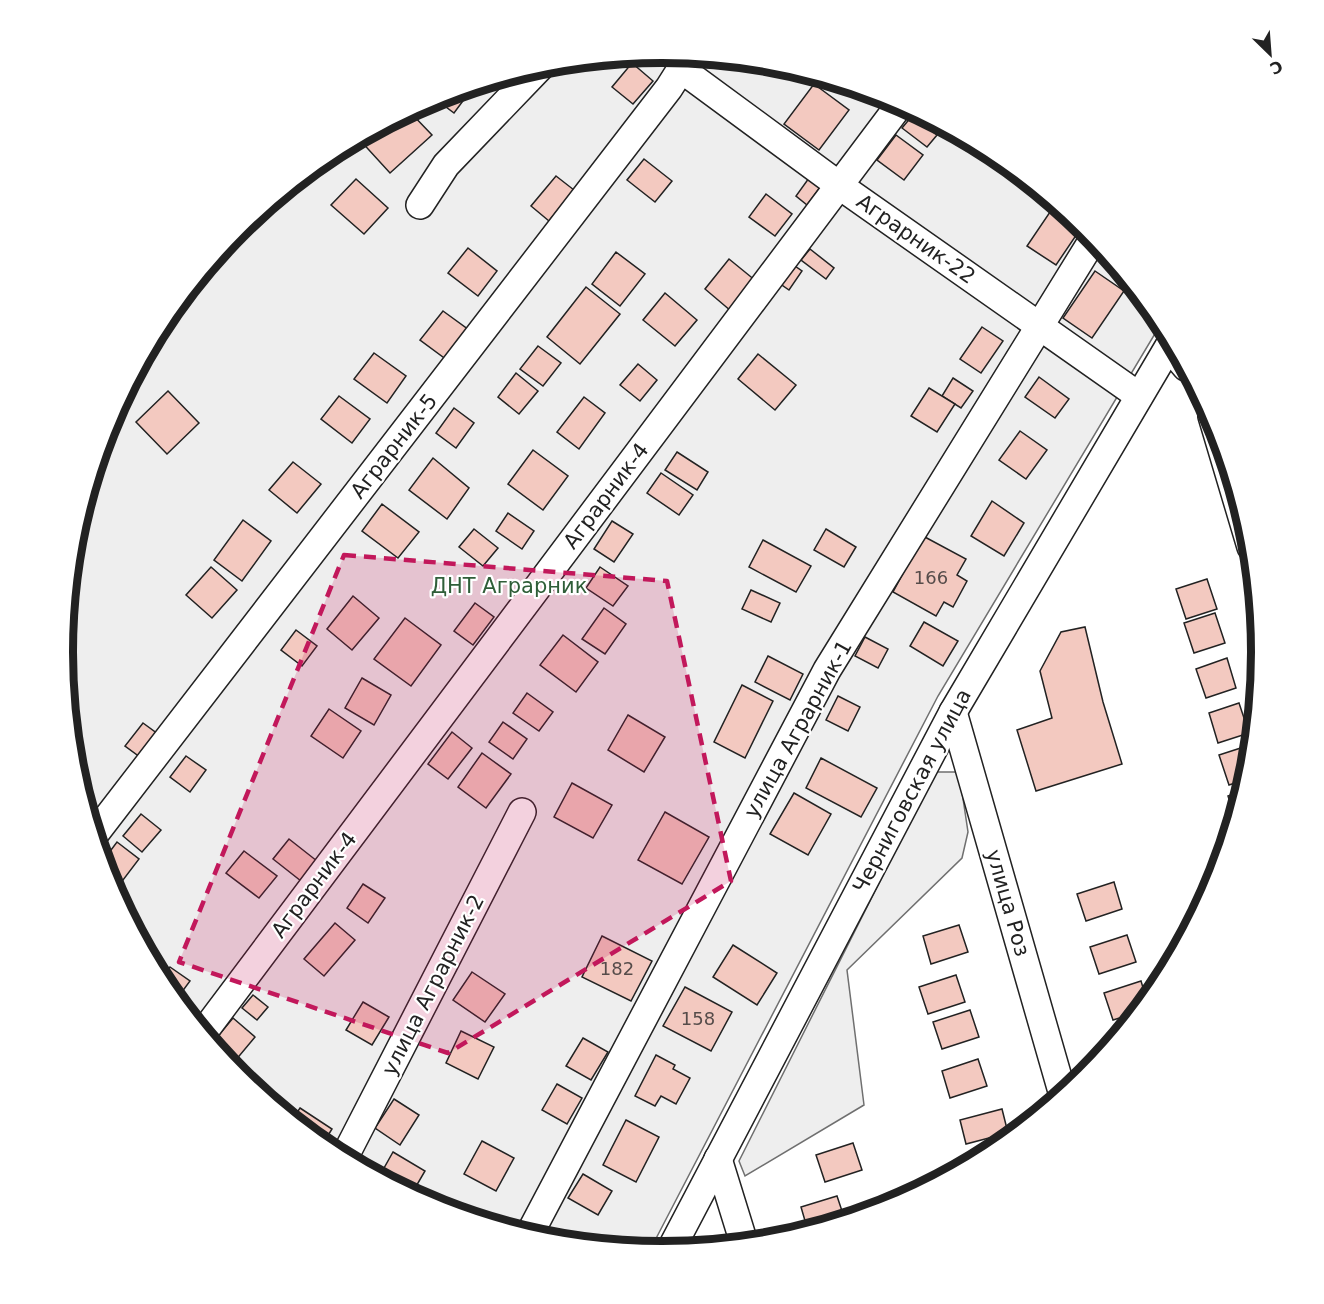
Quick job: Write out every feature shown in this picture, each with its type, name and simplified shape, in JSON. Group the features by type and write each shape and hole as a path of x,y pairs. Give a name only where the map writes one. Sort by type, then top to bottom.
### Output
{"street":[{"name":"Аграрник-22","path":"689,68 840,186 1138,396"},
{"name":"Аграрник-5","path":"100,827 662,98 689,68"},
{"path":"420,206 446,165 529,78"},
{"name":"Аграрник-4","path":"208,1027 895,111"},
{"name":"улица Аграрник-1","path":"533,1227 827,670 1088,247"},
{"name":"Черниговская улица","path":"675,1241 953,712 1167,350"},
{"name":"улица Роз","path":"953,712 1060,1085"},
{"name":"улица Аграрник-2","path":"348,1150 522,812"},
{"path":"718,1159 741,1236"}],"highlighted area":[{"path":"344,555 667,581 731,881 448,1053 179,962"}],"green space":[{"name":"ДНТ Аграрник","path":"662,63 701,64 777,74 851,94 887,108 957,142 989,162 1050,209 1078,236 1129,293 1156,332 938,696 655,1241 623,1240 547,1230 473,1210 437,1196 367,1162 335,1142 274,1095 246,1068 219,1040 172,979 134,913 118,877 104,841 84,767 74,691 73,652 74,613 84,537 104,463 118,427 152,357 172,325 219,264 246,236 274,209 335,162 401,124 437,108 473,94 547,74 623,64"},
{"path":"935,772 959,772 968,832 962,858 847,970 864,1105 745,1176 739,1161"}],"building":[{"path":"631,64 653,81 633,104 612,87"},
{"path":"814,84 849,110 819,150 784,124"},
{"path":"466,97 454,113 444,105"},
{"path":"415,118 432,135 390,173 364,144"},
{"path":"910,118 937,135 927,147 902,128"},
{"path":"896,135 923,155 904,180 877,160"},
{"path":"644,159 672,181 655,202 627,180"},
{"path":"556,176 574,190 549,221 531,206"},
{"path":"809,178 821,186 807,205 796,196"},
{"path":"356,179 388,208 364,234 331,205"},
{"path":"766,194 792,214 775,236 749,217"},
{"path":"1050,212 1077,235 1056,265 1027,246"},
{"path":"468,248 497,271 478,296 448,273"},
{"path":"810,249 834,268 826,279 801,260"},
{"path":"616,252 645,274 620,306 592,284"},
{"path":"729,259 756,281 731,311 705,289"},
{"path":"792,264 802,271 789,290 779,283"},
{"path":"1095,271 1124,291 1092,338 1063,318"},
{"path":"586,287 620,314 580,364 547,337"},
{"path":"665,293 697,320 675,346 643,320"},
{"path":"443,311 469,330 447,360 420,340"},
{"path":"982,327 1003,341 981,373 960,359"},
{"path":"538,346 561,363 543,386 520,369"},
{"path":"374,353 406,376 387,403 354,379"},
{"path":"758,354 796,385 775,410 738,379"},
{"path":"638,364 657,380 640,401 620,385"},
{"path":"516,373 538,391 519,414 498,397"},
{"path":"1039,377 1069,399 1055,418 1025,397"},
{"path":"953,378 973,391 961,408 942,396"},
{"path":"929,388 955,404 937,432 911,416"},
{"path":"168,391 199,423 167,454 136,422"},
{"path":"339,396 370,419 352,443 321,419"},
{"path":"584,397 605,413 579,449 557,432"},
{"path":"454,408 474,423 456,448 436,433"},
{"path":"1020,431 1047,450 1026,479 999,460"},
{"path":"533,450 568,476 543,510 508,484"},
{"path":"677,452 708,472 697,490 665,470"},
{"path":"433,458 469,488 447,519 409,490"},
{"path":"293,462 321,484 297,513 269,490"},
{"path":"661,473 693,495 679,515 647,493"},
{"path":"992,501 1024,523 1004,556 971,536"},
{"path":"382,504 419,532 398,558 362,531"},
{"path":"508,513 534,531 522,549 496,531"},
{"path":"243,520 271,541 242,581 214,560"},
{"path":"612,521 633,534 614,562 594,549"},
{"path":"474,529 498,548 483,566 459,547"},
{"path":"826,529 856,547 844,567 814,550"},
{"path":"923,536 966,559 957,575 967,581 953,607 944,602 936,616 893,592"},
{"path":"763,540 811,566 796,592 749,567"},
{"path":"211,567 237,590 212,618 186,595"},
{"path":"600,567 628,586 613,606 586,588"},
{"path":"1207,579 1217,609 1186,619 1176,589"},
{"path":"751,590 780,603 771,622 742,609"},
{"path":"353,596 379,618 352,650 327,629"},
{"path":"475,603 494,617 473,645 454,631"},
{"path":"604,608 626,624 605,654 582,639"},
{"path":"1215,613 1225,643 1194,653 1184,623"},
{"path":"405,618 441,645 411,686 374,659"},
{"path":"924,622 958,641 943,666 910,646"},
{"path":"1085,627 1103,702 1122,764 1036,791 1017,730 1052,718 1040,671 1061,632"},
{"path":"296,630 317,646 302,666 281,650"},
{"path":"563,635 598,662 576,692 540,665"},
{"path":"865,637 888,649 878,668 855,656"},
{"path":"768,656 803,674 790,700 755,682"},
{"path":"1227,658 1236,688 1206,698 1196,669"},
{"path":"362,678 391,695 374,725 345,708"},
{"path":"742,685 773,701 745,758 714,742"},
{"path":"527,693 553,712 539,731 513,713"},
{"path":"838,696 860,707 848,731 826,720"},
{"path":"1239,703 1246,725 1245,734 1218,743 1209,713"},
{"path":"329,709 361,731 343,758 311,736"},
{"path":"628,715 665,737 644,772 608,750"},
{"path":"503,722 527,739 513,759 489,742"},
{"path":"143,723 162,737 144,760 125,746"},
{"path":"452,732 472,748 448,779 428,764"},
{"path":"1243,747 1236,783 1229,785 1219,755"},
{"path":"482,753 511,774 486,808 458,787"},
{"path":"186,756 206,770 190,792 170,777"},
{"path":"821,758 877,788 861,817 806,788"},
{"path":"572,783 612,805 593,838 554,817"},
{"path":"794,793 831,814 808,855 770,834"},
{"path":"1233,794 1231,805 1228,796"},
{"path":"665,812 709,837 682,884 638,860"},
{"path":"141,814 161,830 142,852 123,836"},
{"path":"289,839 317,861 301,881 273,859"},
{"path":"117,842 139,859 121,883 118,877 109,853"},
{"path":"244,851 277,876 259,898 226,873"},
{"path":"1114,882 1122,909 1086,921 1077,894"},
{"path":"363,884 385,898 368,923 347,908"},
{"path":"335,923 355,940 324,976 304,959"},
{"path":"959,925 968,952 931,964 923,936"},
{"path":"1127,935 1136,962 1099,974 1090,947"},
{"path":"602,936 652,961 631,1001 582,977"},
{"path":"733,945 777,973 757,1005 713,977"},
{"path":"170,967 190,981 182,992 172,979 167,971"},
{"path":"472,972 505,994 485,1022 453,1000"},
{"path":"956,975 965,1002 928,1014 919,987"},
{"path":"1141,981 1144,990 1124,1016 1113,1020 1104,993"},
{"path":"685,987 732,1012 711,1051 663,1026"},
{"path":"253,995 268,1007 257,1020 242,1008"},
{"path":"363,1002 389,1017 372,1045 346,1030"},
{"path":"970,1010 979,1037 942,1049 933,1022"},
{"path":"233,1018 255,1037 237,1059 217,1037"},
{"path":"461,1031 494,1047 478,1079 446,1063"},
{"path":"583,1038 608,1052 591,1080 566,1066"},
{"path":"656,1055 675,1065 673,1069 690,1078 676,1104 661,1096 655,1106 635,1096"},
{"path":"978,1059 987,1086 950,1098 942,1071"},
{"path":"557,1084 582,1098 567,1124 542,1110"},
{"path":"394,1099 419,1115 400,1145 375,1128"},
{"path":"300,1108 332,1129 327,1136 296,1113"},
{"path":"1002,1109 1007,1129 998,1136 966,1144 960,1120"},
{"path":"626,1120 659,1137 636,1182 603,1165"},
{"path":"482,1141 514,1158 496,1191 464,1174"},
{"path":"853,1143 862,1170 825,1182 816,1155"},
{"path":"393,1152 425,1171 416,1187 383,1170"},
{"path":"583,1174 612,1191 598,1215 568,1198"},
{"path":"837,1196 843,1213 806,1223 801,1207"}]}
